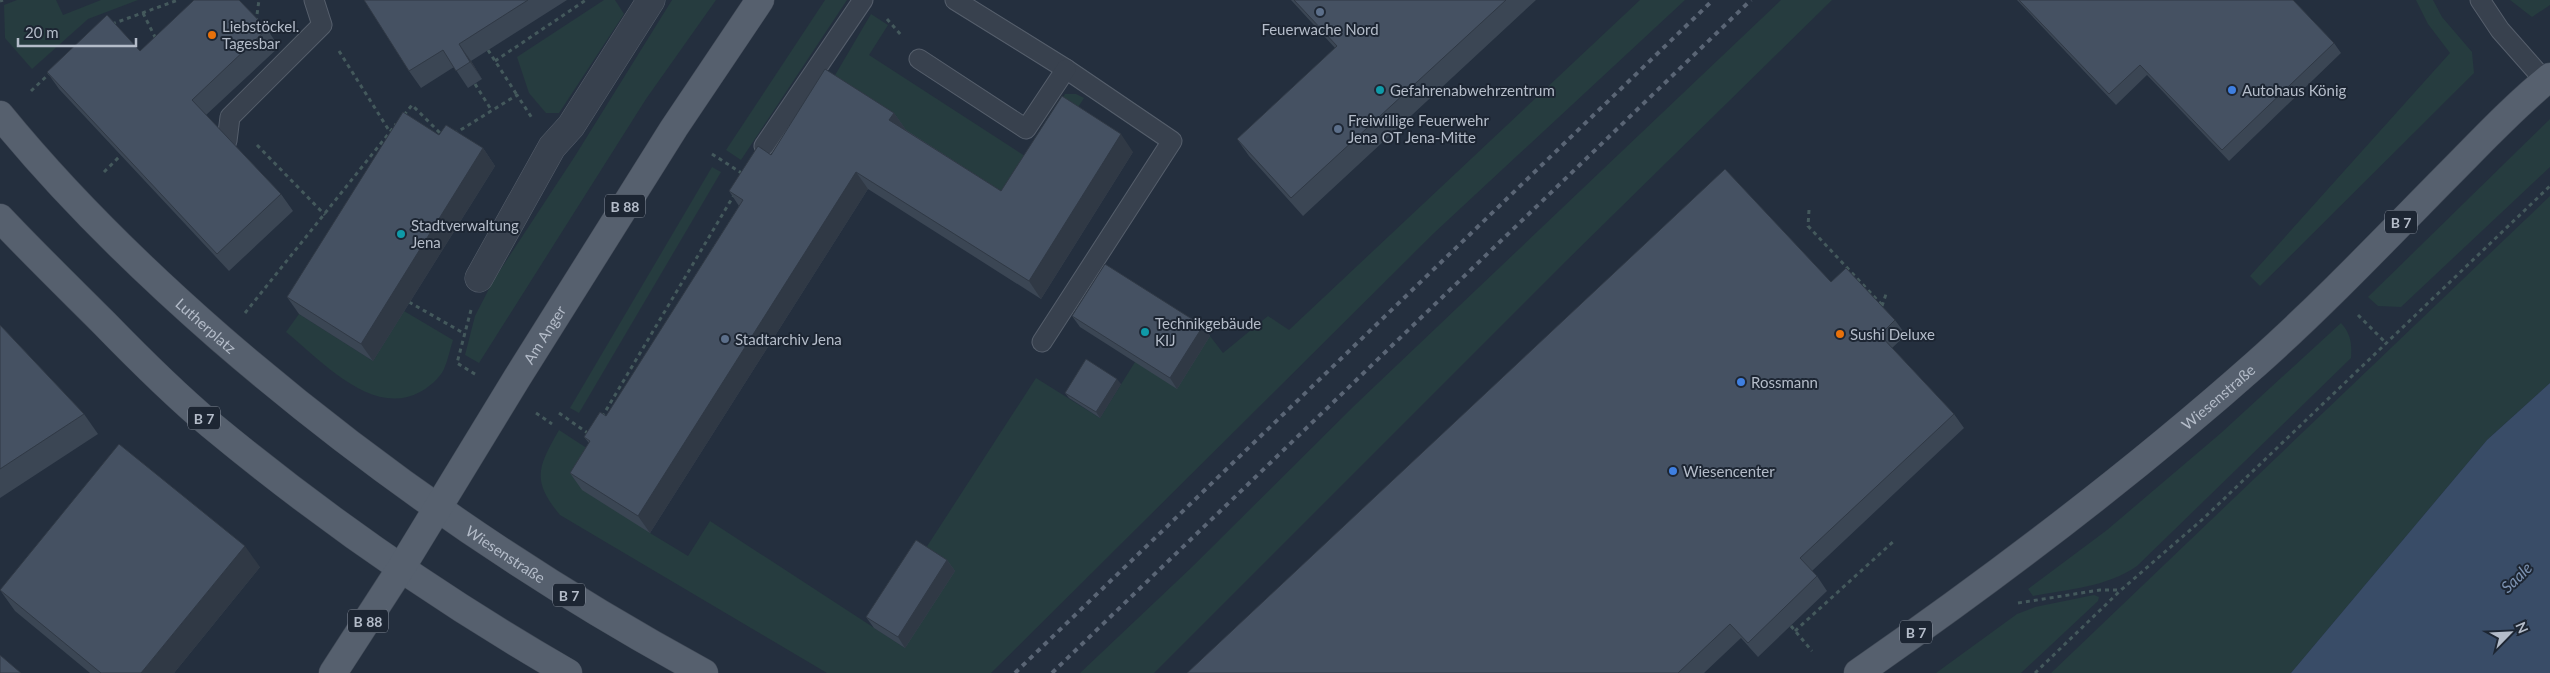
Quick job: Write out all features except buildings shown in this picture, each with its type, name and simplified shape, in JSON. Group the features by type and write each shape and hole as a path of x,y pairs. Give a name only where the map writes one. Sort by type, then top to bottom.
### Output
{"main road":[{"name":"Am Anger","path":"332,673 438,510 507,394 674,128 760,0"},
{"name":"Wiesenstraße","path":"1858,673 1974,591 2056,529 2257,362 2547,79"},
{"name":"Lutherplatz","path":"0,115 31,153 170,294 278,389 438,510"},
{"name":"B 7","path":"0,218 137,356 210,424 285,483 401,568 491,627 568,673"},
{"name":"Wiesenstraße","path":"438,510 528,571 704,673"}],"street":[{"path":"478,278 552,147 571,126 651,0"}],"lane":[{"path":"227,141 230,117 322,25 314,0"},
{"path":"955,0 1066,69 1172,141 1042,342"},
{"name":"Wiesenstraße","path":"2480,0 2500,30 2547,79"},
{"path":"764,146 862,1"},
{"path":"919,60 1026,129 1066,69"}],"path":[{"path":"104,27 178,0"},
{"path":"256,23 260,0"},
{"path":"494,61 586,0"},
{"path":"862,1 891,21 919,60"},
{"path":"143,13 160,48"},
{"path":"322,25 390,132"},
{"path":"488,50 552,147"},
{"path":"32,91 53,70"},
{"path":"475,84 492,111"},
{"path":"244,312 412,105 446,139 517,96"},
{"path":"230,117 324,215"},
{"path":"712,154 746,175 741,184"},
{"path":"104,172 121,155"},
{"path":"2035,673 2121,590 2204,518 2550,186"},
{"path":"601,418 736,192"},
{"path":"1809,210 1808,226 1882,306 1888,290"},
{"path":"478,278 457,363 507,394"},
{"path":"409,302 465,334"},
{"path":"559,413 591,435"},
{"path":"1795,631 1895,540"},
{"path":"2018,603 2100,590 2121,590"},
{"path":"1791,626 1812,651"}],"green space":[{"path":"17,0 56,0 63,15 101,0 138,0 88,19 32,69 5,38 4,5"},
{"path":"604,0 615,0 624,14 559,113 546,113 529,93 517,57"},
{"path":"672,0 716,0 646,99 479,363 465,355 475,316 493,281 575,156"},
{"path":"825,0 847,0 741,160 726,150"},
{"path":"1640,0 1685,0 1434,233 991,673 827,673 560,515 545,492 541,482 542,464 559,430 602,458 650,533 688,556 710,521 905,648 924,551 1036,378 1100,418 1135,362 1210,336 1223,353 1268,316 1289,330"},
{"path":"1781,0 1832,0 1564,263 1154,673 1080,673 1192,567 1355,405"},
{"path":"2416,0 2433,0 2442,17 2472,52 2474,73 2260,286 2250,276 2450,53 2428,24"},
{"path":"2510,0 2550,0 2550,5 2532,17"},
{"path":"871,14 888,25 869,55 1025,156 1065,94 1076,94 1084,98 1013,209 901,137 906,130 831,82"},
{"path":"2550,119 2550,167 2401,307 2378,306 2368,297"},
{"path":"712,167 721,172 579,413 570,408"},
{"path":"2550,196 2550,383 2487,440 2291,673 2051,673"},
{"path":"404,311 453,340 447,362 437,379 420,392 402,398 384,398 366,392 348,382 286,332 299,314 373,361"},
{"path":"2341,323 2350,339 2351,358 2137,566 2113,579 2100,583 2033,596 2028,589 2107,530 2221,433"},
{"path":"2094,595 2099,597 2098,601 2021,673 1936,673 2017,614 2035,607"}],"water":[{"name":"Saale","path":"2550,383 2550,673 2291,673 2487,440"}],"railway":[{"path":"1015,673 1713,0"},
{"path":"1052,673 1751,0"}],"place":[{"name":"Feuerwache Nord","path":"1320,12"},
{"name":"Liebstöckel. Tagesbar","path":"212,35"},
{"name":"Gefahrenabwehrzentrum","path":"1380,90"},
{"name":"Autohaus König","path":"2232,90"},
{"name":"Freiwillige Feuerwehr Jena OT Jena-Mitte","path":"1338,129"},
{"name":"Stadtverwaltung Jena","path":"401,234"},
{"name":"Technikgebäude KIJ","path":"1145,332"},
{"name":"Sushi Deluxe","path":"1840,334"},
{"name":"Stadtarchiv Jena","path":"725,339"},
{"name":"Rossmann","path":"1741,382"},
{"name":"Wiesencenter","path":"1673,471"}]}
